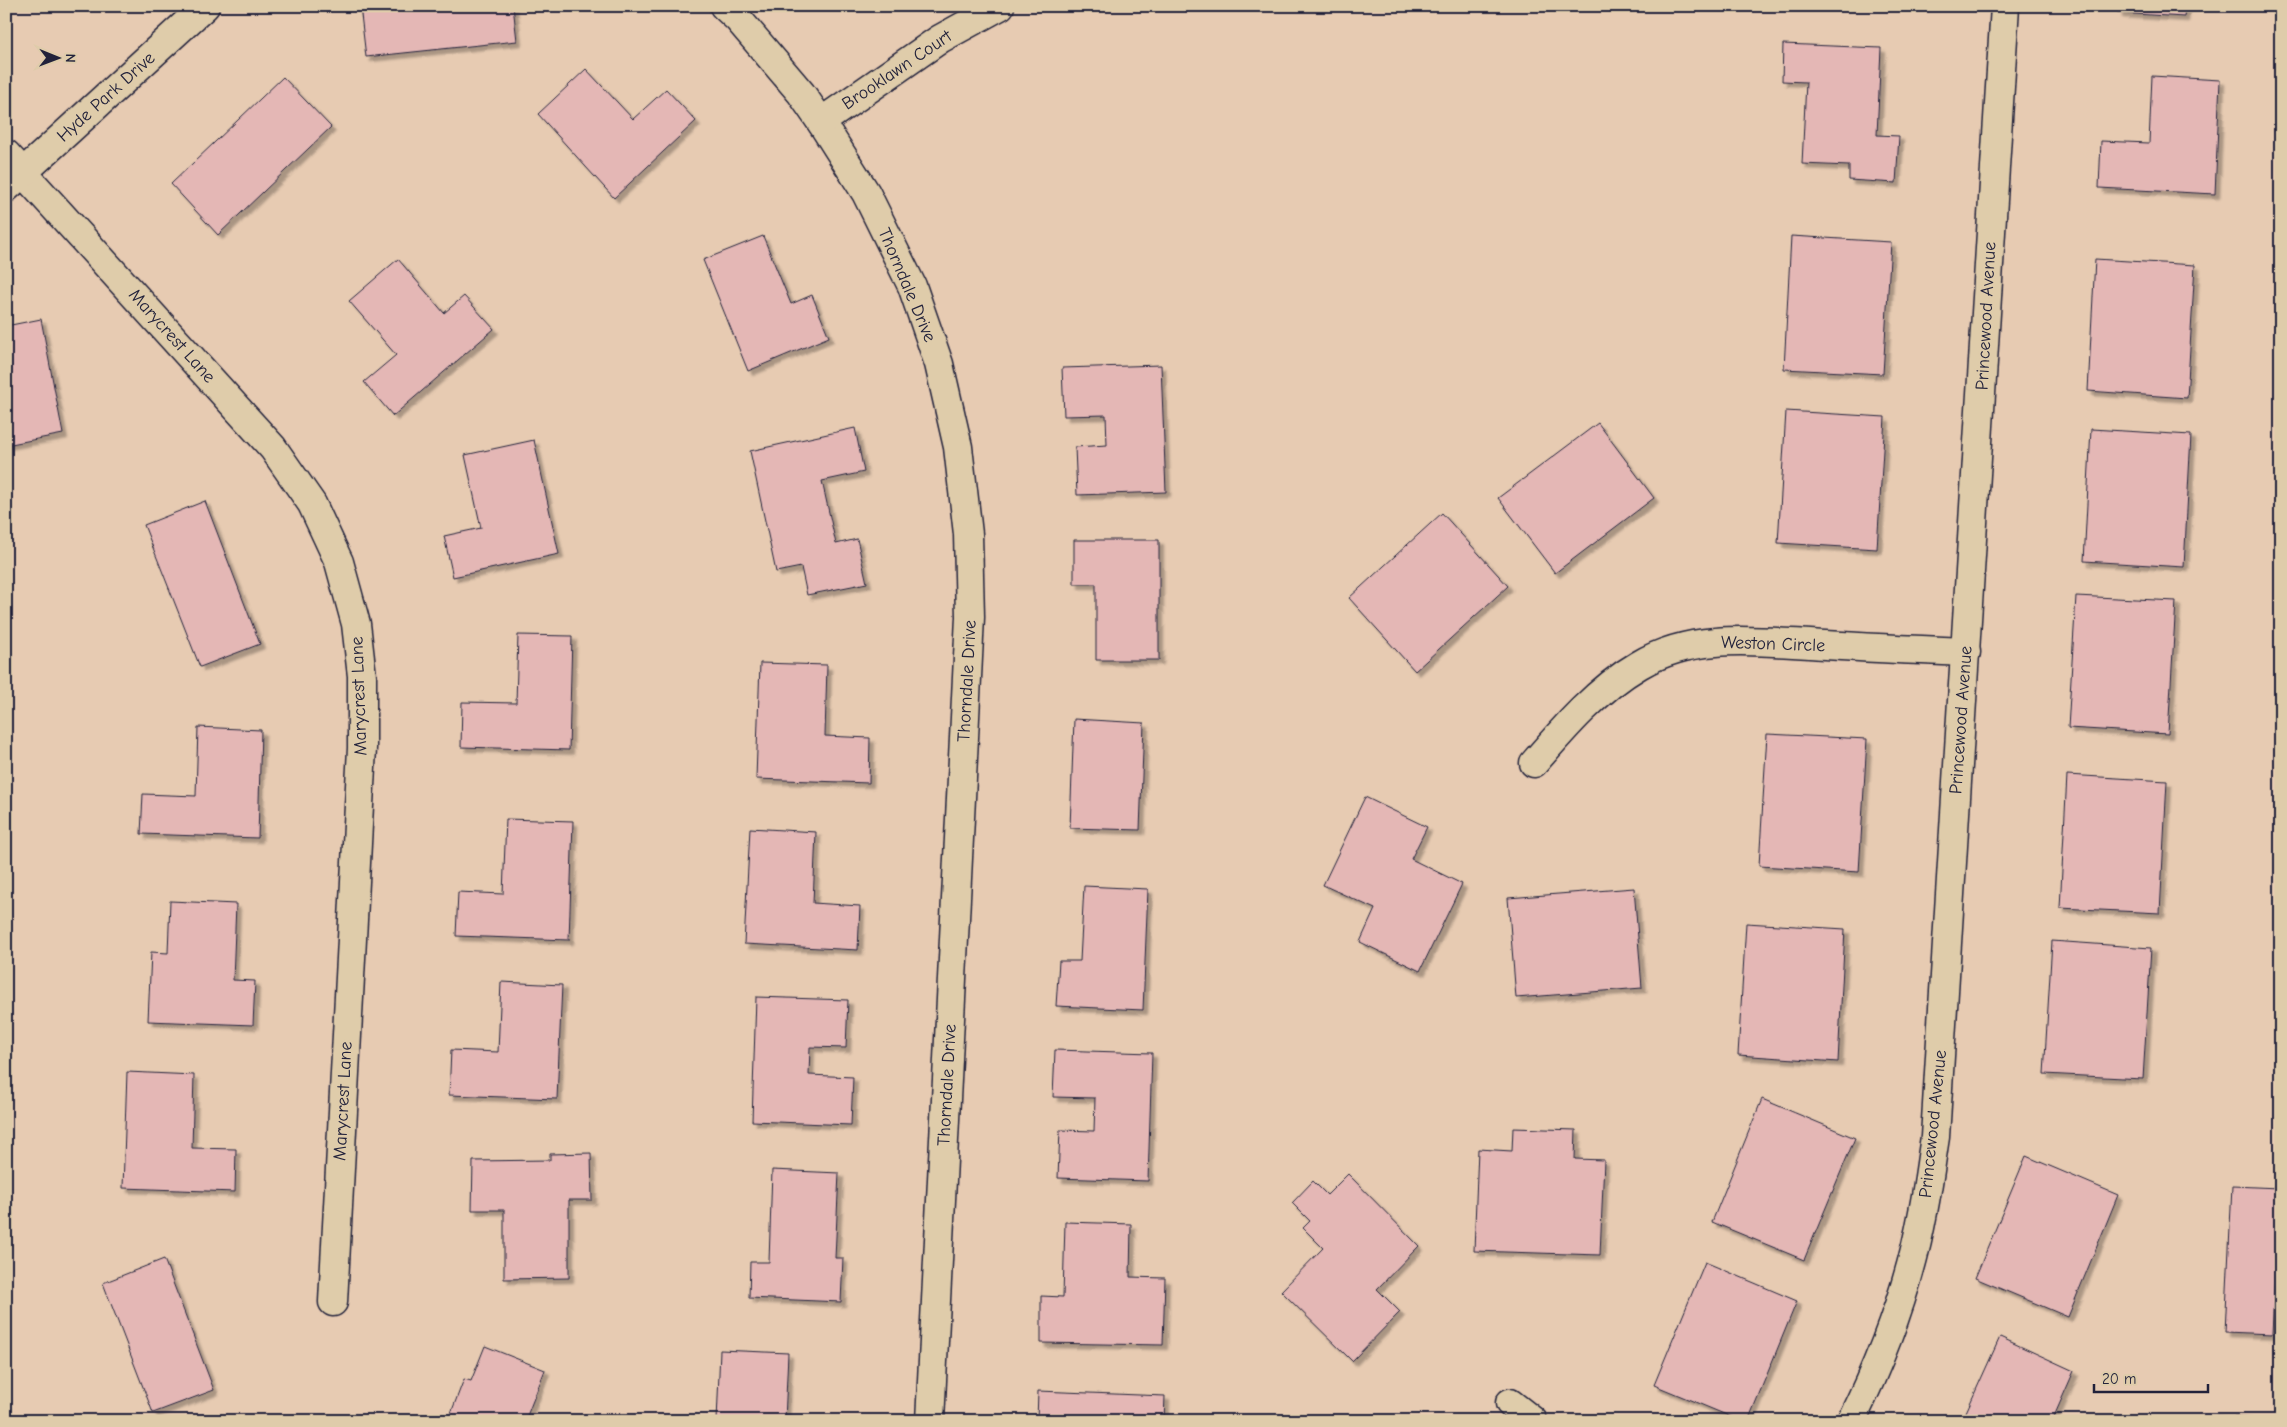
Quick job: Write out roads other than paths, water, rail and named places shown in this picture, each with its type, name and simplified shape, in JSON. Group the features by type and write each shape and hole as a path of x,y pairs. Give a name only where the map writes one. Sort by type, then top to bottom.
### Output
{"street":[{"name":"Hyde Park Drive","path":"12,172 205,6"},
{"name":"Thorndale Drive","path":"724,6 738,19 801,93 866,193 912,286 940,364 958,448 968,534 970,617 930,1421"},
{"name":"Brooklawn Court","path":"821,122 940,39 1000,6"},
{"name":"Princewood Avenue","path":"1851,1421 1868,1386 1904,1288 1923,1214 1935,1137 2005,6"},
{"name":"Marycrest Lane","path":"12,172 54,205 273,448 312,504 342,571 356,624 362,676 362,748 333,1302"},
{"name":"Weston Circle","path":"1534,764 1553,741 1609,684 1640,663 1680,648 1724,640 1966,652"},
{"path":"1510,1402 1533,1421"}]}
